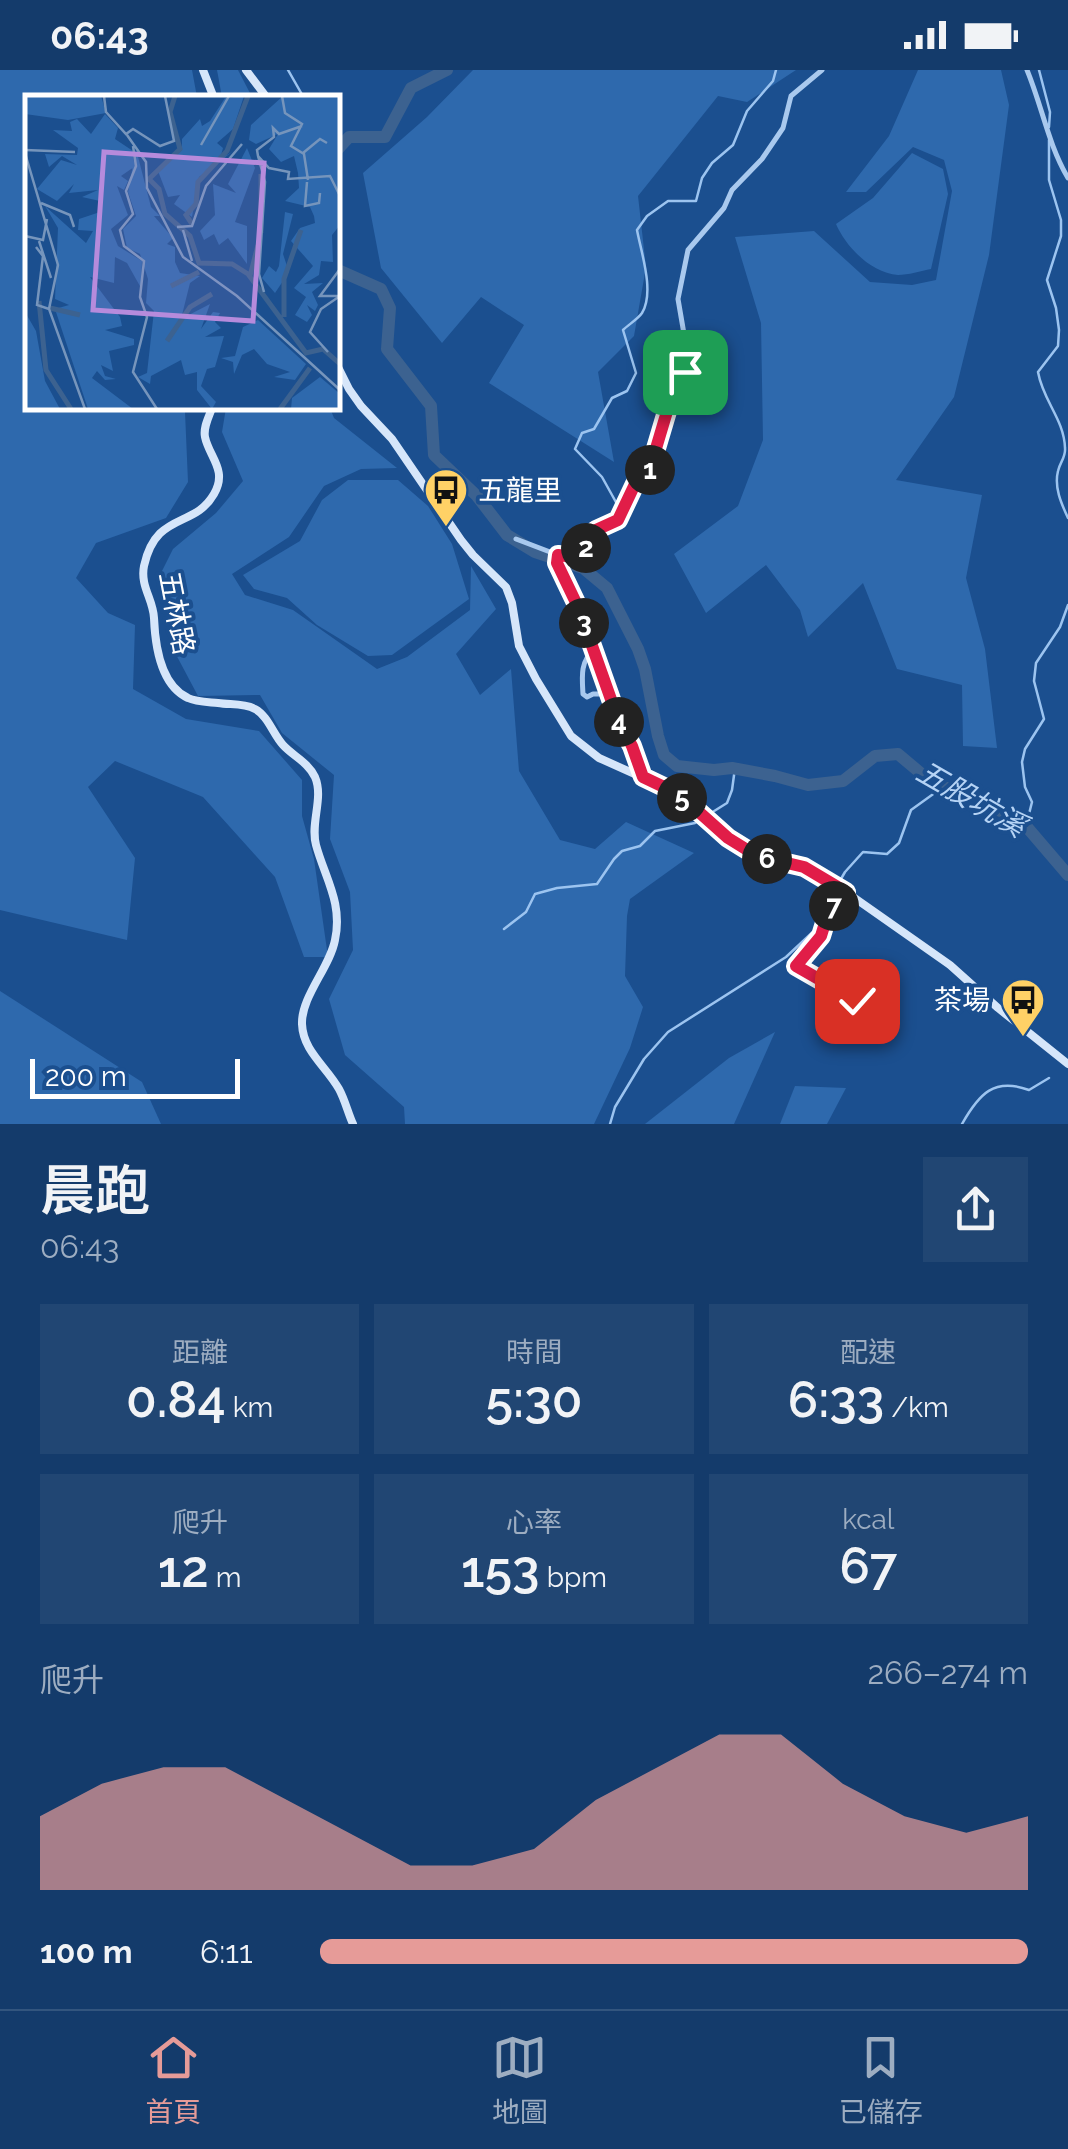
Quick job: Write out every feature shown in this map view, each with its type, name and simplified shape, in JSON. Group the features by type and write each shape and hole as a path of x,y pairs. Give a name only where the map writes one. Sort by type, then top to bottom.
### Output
{"main road":[{"path":"203,70 213,95"},
{"path":"246,70 265,95"},
{"path":"340,371 355,398 392,439 473,556 506,587 519,646 570,736 622,771 666,788 757,856 804,867 840,888 950,965 1068,1064"},
{"name":"五林路","path":"211,410 205,438 219,473 216,492 202,508 160,531 148,548 143,583 154,615 156,648 162,667 177,690 188,698 250,706 261,712 284,746 316,778 315,843 332,887 338,920 335,944 301,1020 305,1041 338,1088 353,1124"}],"street":[{"path":"516,539 558,559 574,557 584,552 596,530 618,520 635,484 649,472 671,398 685,372 678,299 688,250 783,128 791,96 822,70"},
{"path":"1027,70 1044,126 1068,178"},
{"path":"574,557 579,538 595,523"},
{"path":"558,559 643,777"},
{"path":"594,651 586,656 583,694 610,694"},
{"path":"840,888 821,936 796,966 857,1001"}],"shaded area":[{"path":"0,70 192,70 197,95 25,95 25,410 184,410 188,482 166,518 96,543 76,578 108,613 135,625 133,689 186,719 259,731 302,780 302,816 314,859 328,957 304,957 275,877 203,797 115,761 88,787 135,858 127,940 0,910"},
{"path":"217,70 238,70 251,95 222,95"},
{"path":"473,70 796,70 747,102 718,96 638,196 646,267 634,336 598,372 614,462 489,383 524,325 481,297 442,343 381,268 363,173"},
{"path":"918,70 1001,70 1009,105 989,255 954,397 896,480 982,495 966,578 985,649 997,748 963,746 962,685 897,669 863,583 808,637 800,610 766,565 706,613 674,554 738,506 763,440 761,323 735,237 814,231 870,282 912,285 936,280 952,191 944,160 913,147 866,192 846,192 889,136"},
{"path":"912,153 943,169 948,194 931,269 898,275 878,269 861,257 836,224 873,198"},
{"path":"226,410 331,410 334,418 397,468 361,469 324,486 289,537 232,574 245,595 293,610 377,669 407,657 470,610 471,566 496,609 456,654 480,695 511,669 519,771 560,840 595,849 626,822 694,853 630,899 625,976 643,1007 630,1048 594,1124 405,1124 404,1107 345,1055 329,999 353,950 350,892 330,839 334,775 282,733 260,695 198,696 172,647 160,575 173,549 216,513 243,481 222,432"},
{"path":"348,480 398,480 428,506 452,544 469,599 392,655 368,656 317,625 287,598 254,589 243,575 300,541 322,500"},
{"path":"0,991 142,1082 161,1124 0,1124"},
{"path":"775,1032 734,1124 645,1124 729,1058"},
{"path":"795,1086 846,1088 827,1124 780,1124"}],"waterway":[{"path":"288,70 302,95"},
{"name":"五股坑溪","path":"340,147 349,137 385,137 411,88 447,70"},
{"path":"583,568 580,547 591,529 611,517 617,504 602,477 575,449 582,433 594,429 612,398 627,391 636,373 623,330 646,304 646,272 637,230 647,216 668,201 696,201 702,178 733,145 747,111 773,81 776,70"},
{"path":"1039,70 1050,112 1049,127"},
{"path":"1049,140 1049,180 1061,220 1061,236 1047,280 1059,330 1058,346 1038,372 1064,438 1057,483 1068,518"},
{"name":"五股坑溪","path":"340,271 381,289 390,308 387,349 431,406 434,455 477,496 507,535 535,552 583,568 607,588 645,669 664,755 677,766 732,768 808,785 843,781 875,756 898,754 930,781 1010,815 1026,826 1068,875"},
{"path":"1026,826 1032,802 1025,787 1022,762 1025,749 1044,719 1034,681 1036,663 1060,627 1068,605"},
{"path":"504,929 526,912 535,894 597,884 622,851 640,846 655,831 695,823 727,803 735,768"},
{"path":"838,884 863,852 887,854 899,843 911,810 943,787"},
{"path":"610,1124 615,1107 644,1059 668,1032 786,957 816,929 834,891"},
{"path":"962,1124 989,1091 1006,1086 1029,1090 1049,1078"}],"place":[{"name":"五龍里","path":"446,528"},
{"name":"茶場","path":"1023,1038"}],"route":[{"path":"685,372 671,398 649,472 635,484 618,520 596,530 584,552 574,557 558,555 557,563 579,609 643,777 690,804 728,838 757,856 804,867 846,892 828,913 821,936 796,966 857,1001"}]}
